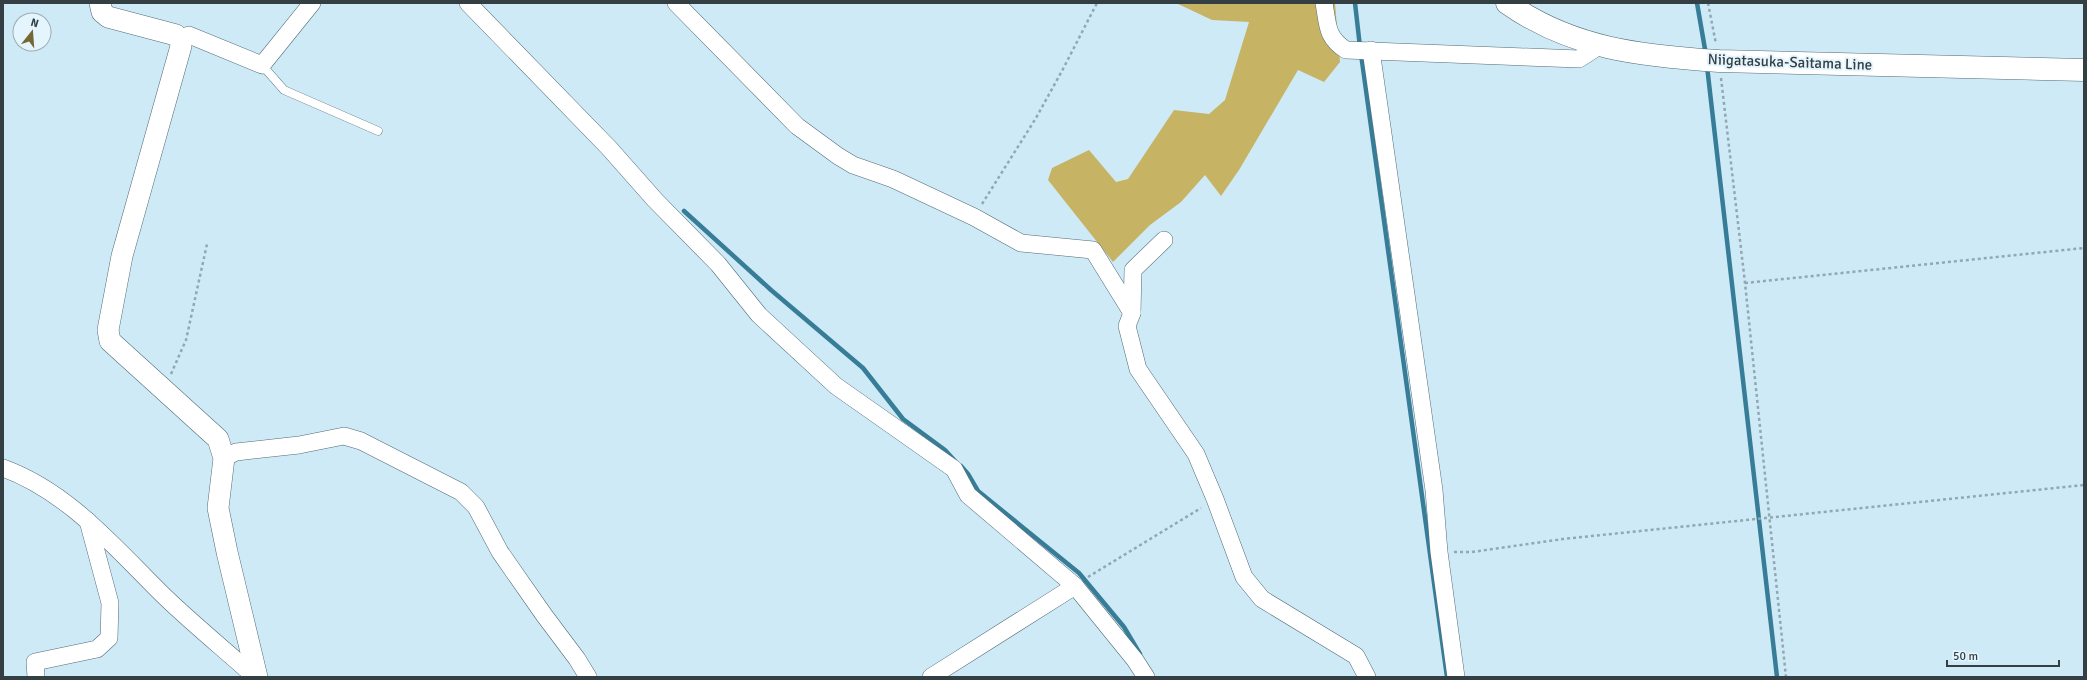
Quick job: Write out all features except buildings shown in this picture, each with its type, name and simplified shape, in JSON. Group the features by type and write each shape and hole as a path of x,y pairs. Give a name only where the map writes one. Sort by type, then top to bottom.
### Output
{"main road":[{"name":"Niigatasuka-Saitama Line","path":"1507,3 1539,22 1599,46 1659,57 1719,61 2084,70"}],"street":[{"path":"100,3 102,12 108,17 176,35 180,40 181,46 122,256 108,330 110,341 218,439 224,458 218,508 226,552 256,677"},
{"path":"180,40 189,35 262,65 312,3"},
{"path":"468,3 609,148 655,200 718,264 759,314 836,386 954,469 968,495 1075,586 1135,660 1146,677"},
{"path":"676,3 797,126 838,156 853,165 892,178 974,217 1021,243 1093,250 1132,313"},
{"path":"1324,3 1328,28 1334,42 1346,50 1579,60 1599,46"},
{"path":"1371,50 1434,490 1439,552 1456,677"},
{"path":"1164,240 1133,270 1132,313 1127,326 1138,369 1196,454 1215,499 1244,577 1262,600 1356,656 1367,677"},
{"path":"224,458 236,452 299,445 344,436 361,441 461,492 476,506 500,552 577,659 588,677"},
{"path":"3,468 23,476 48,489 88,521 165,597 256,677"},
{"path":"36,677 35,662 97,649 109,638 110,603 88,521"},
{"path":"931,677 1075,586"}],"lane":[{"path":"262,65 284,90 378,131"}],"path":[{"path":"974,217 1036,118 1063,69 1096,3"},
{"path":"1708,3 1719,61 1745,283 1786,677"},
{"path":"164,390 186,340 207,244"},
{"path":"1745,283 2084,248"},
{"path":"1439,552 1472,552 1564,539 2084,485"},
{"path":"1075,586 1215,499"}],"shaded area":[{"path":"1176,3 1335,3 1340,62 1324,82 1298,70 1239,170 1221,196 1205,175 1181,202 1150,225 1113,262 1048,180 1052,168 1089,150 1116,182 1128,179 1174,110 1209,114 1225,100 1249,22 1212,20"}],"waterway":[{"path":"1355,3 1360,47"},
{"path":"1697,3 1706,55"},
{"path":"1361,54 1447,677"},
{"path":"1707,66 1777,677"},
{"path":"684,211 771,290 863,368 903,419 945,450 955,461"},
{"path":"961,466 968,474 978,491 1079,573 1124,627 1140,654"}]}
